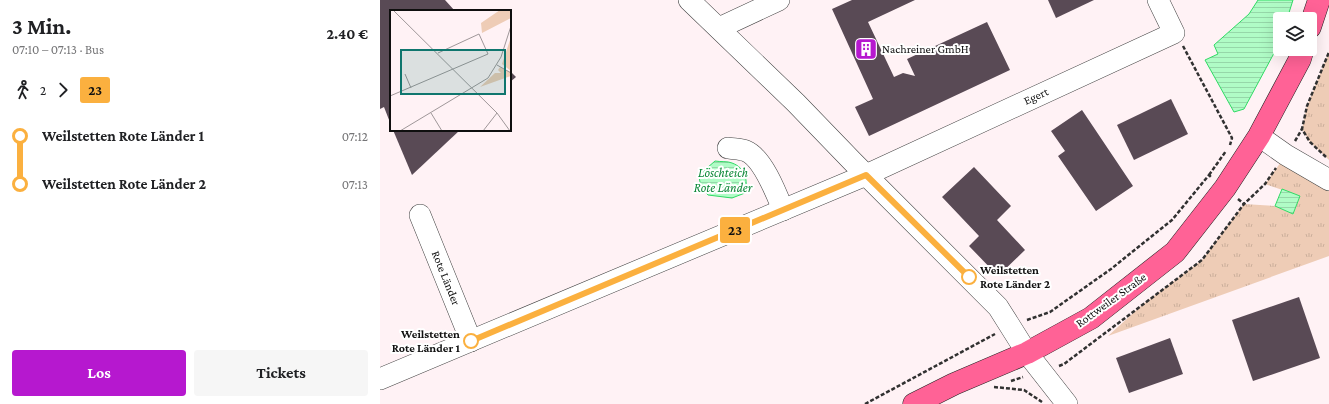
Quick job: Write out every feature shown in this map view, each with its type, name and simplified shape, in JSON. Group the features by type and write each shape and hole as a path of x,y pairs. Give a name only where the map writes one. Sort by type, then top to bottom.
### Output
{"main road":[{"path":"1315,12 1319,0"},
{"name":"Rottweiler Straße","path":"914,404 954,384 1027,353 1091,318 1175,252 1217,182 1259,136 1301,56"}],"street":[{"path":"689,0 719,28 998,307 1027,353 1067,404"},
{"path":"719,28 779,0"},
{"path":"1158,0 1174,33"},
{"name":"Egert","path":"866,175 1174,33"},
{"path":"1259,136 1286,155 1329,180"},
{"path":"728,148 748,152 762,166 777,194 783,210"},
{"path":"380,379 866,175"},
{"name":"Rote Länder","path":"420,215 471,341"}],"path":[{"path":"865,404 1010,325 1050,312 1111,269 1217,182 1232,138 1184,47 1174,33"},
{"path":"1329,52 1307,106 1302,130 1310,142 1329,160"},
{"path":"1217,182 1244,204"},
{"path":"1042,371 991,387 1024,390 1045,404"}],"green space":[{"path":"1329,52 1329,160 1310,142 1302,129 1307,106"},
{"path":"1286,155 1329,180 1329,256 1108,336 1142,305 1202,260 1244,204 1275,206 1293,214 1300,196 1265,184"}],"water":[{"path":"1258,0 1293,0 1289,12 1273,12 1273,55 1244,109 1234,112 1205,60 1218,54 1214,45 1249,14"},
{"name":"Löschteich Rote Länder","path":"715,161 730,162 740,168 745,175 746,180 745,193 732,198 708,195 701,187 699,177"},
{"path":"1282,189 1300,196 1293,214 1275,206"}],"building":[{"path":"380,0 445,0 454,10 390,10 390,122 384,107 380,109"},
{"path":"852,0 915,0 868,22 894,77 903,73 915,76 907,59 987,22 1010,70 869,136 855,107 873,99 832,9"},
{"path":"1048,0 1094,0 1056,18"},
{"path":"511,72 516,77 511,81"},
{"path":"1171,99 1188,134 1134,160 1117,125"},
{"path":"1082,110 1133,186 1096,211 1058,156 1065,151 1051,131"},
{"path":"393,131 459,131 412,175"},
{"path":"974,167 1011,206 997,220 1025,250 998,276 969,246 979,236 942,197"},
{"path":"1299,297 1320,358 1253,381 1232,320"},
{"path":"1170,338 1183,374 1129,393 1116,358"}],"bus line":[{"name":"23","path":"471,341 866,175 969,277"}],"place":[{"name":"Nachreiner GmbH","path":"866,49"},
{"name":"Weilstetten Rote Länder 2","path":"969,277"},
{"name":"Weilstetten Rote Länder 1","path":"471,341"}]}
